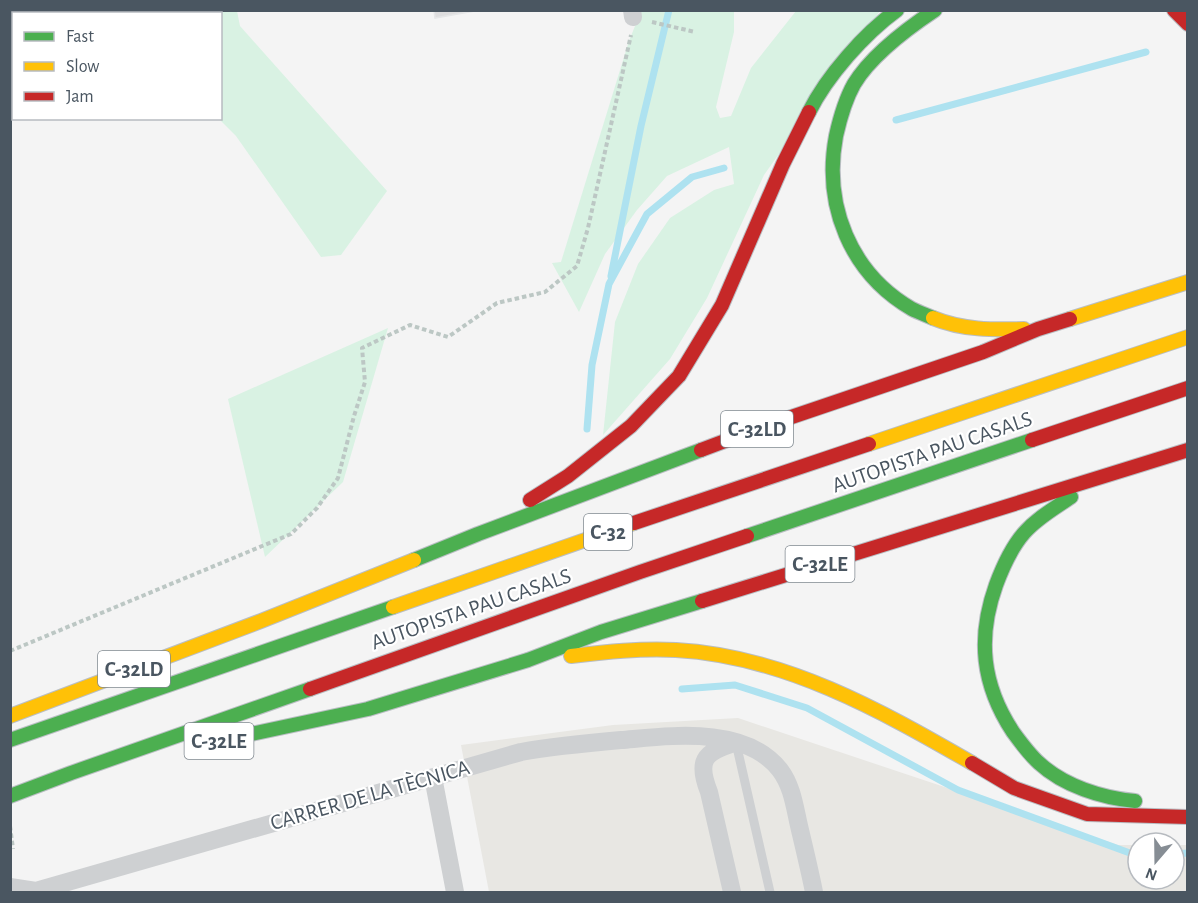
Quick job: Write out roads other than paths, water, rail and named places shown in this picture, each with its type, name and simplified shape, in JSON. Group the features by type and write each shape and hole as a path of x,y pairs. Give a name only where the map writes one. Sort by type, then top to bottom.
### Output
{"highway":[{"path":"478,534 577,469 631,426 679,376 722,306 783,164 814,102 842,62 897,10"},
{"path":"935,10 918,20 885,47 857,80 842,110 833,141 831,172 834,202 844,235 862,265 877,284 918,313 944,323 984,330 1038,329"},
{"path":"1174,10 1188,24"},
{"name":"C-32LD","path":"16,714 261,621 478,534 762,427 983,352 1038,329 1188,282"},
{"name":"AUTOPISTA PAU CASALS","path":"10,740 629,525 1188,337"},
{"name":"AUTOPISTA PAU CASALS","path":"10,796 640,572 1188,388"},
{"name":"C-32LE","path":"196,746 368,709 528,660 601,632 1188,450"},
{"path":"1114,473 1040,517 1024,533 1006,560 994,587 986,614 983,638 985,666 993,695 1006,722 1041,765 1071,783 1108,797 1151,804 1160,803"},
{"path":"528,660 608,652 674,650 743,659 786,671 830,688 930,740 1014,788 1087,814 1188,817"},
{"name":"C-32LE","path":"71,773 174,751"}],"street":[{"name":"CARRER DE LA TÈCNICA","path":"10,887 36,891 521,752 548,747 682,735 736,742 751,747 767,756 780,771 790,788 814,892"},
{"path":"732,892 703,769 704,761 710,753 719,747 736,742"},
{"path":"433,777 455,892"}],"lane":[{"path":"736,742 770,892"}],"waterway":[{"path":"611,276 641,126 669,10"},
{"path":"896,120 1146,52"},
{"path":"587,429 592,365 609,284 647,214 692,177 724,168"},
{"path":"682,689 735,685 807,708 958,790 1126,852"}]}
